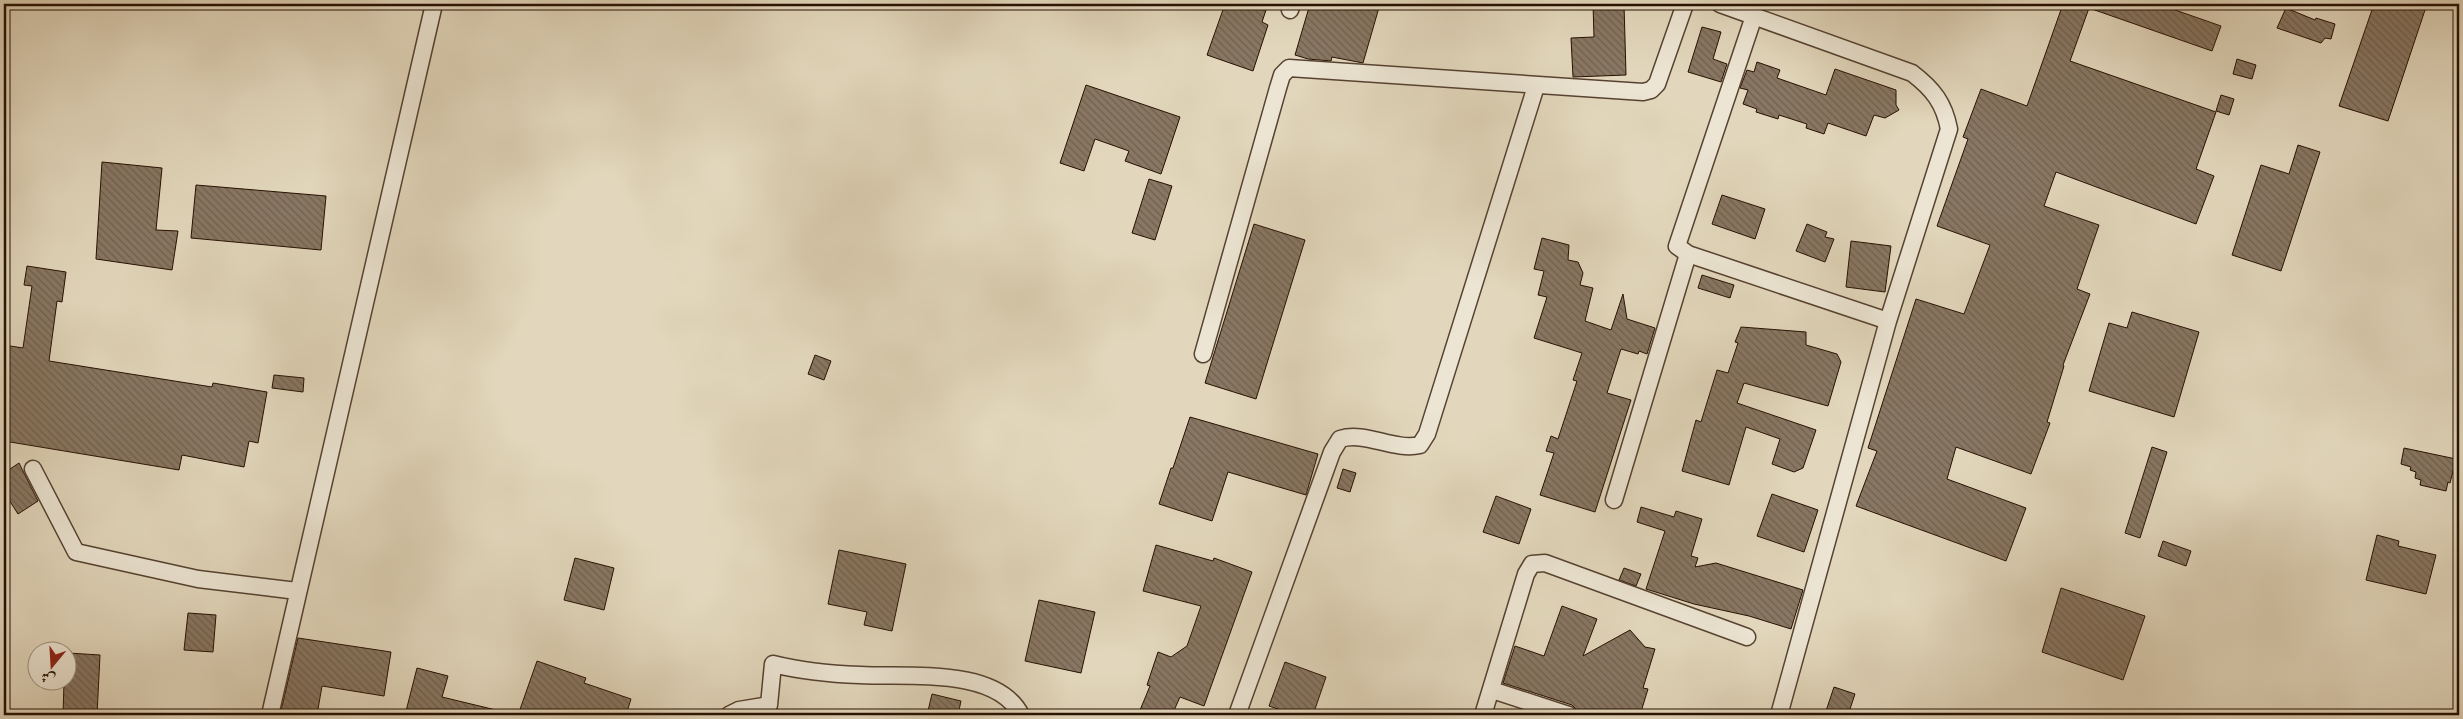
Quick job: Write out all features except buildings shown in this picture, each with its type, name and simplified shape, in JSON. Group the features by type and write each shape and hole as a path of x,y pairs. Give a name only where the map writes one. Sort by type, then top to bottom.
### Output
{"street":[{"path":"270,715 434,4"},
{"path":"1203,354 1278,88 1282,75 1289,68 1643,92 1651,90 1661,76 1685,4"},
{"path":"1720,4 1912,73 1929,86 1940,100 1946,113 1948,129 1888,321 1779,715"},
{"path":"1754,16 1677,246 1688,254 1888,321"},
{"path":"1237,715 1332,452 1340,439 1351,436 1408,447 1420,445 1427,434 1536,86"},
{"path":"1614,500 1688,254"},
{"path":"33,469 76,552 198,579 298,590"},
{"path":"1484,715 1526,574 1532,564 1545,563 1748,638"},
{"path":"729,715 739,710 768,705 773,664 798,670 860,676 935,675 967,681 996,692 1016,706 1021,715"},
{"path":"1492,690 1569,715"}]}
